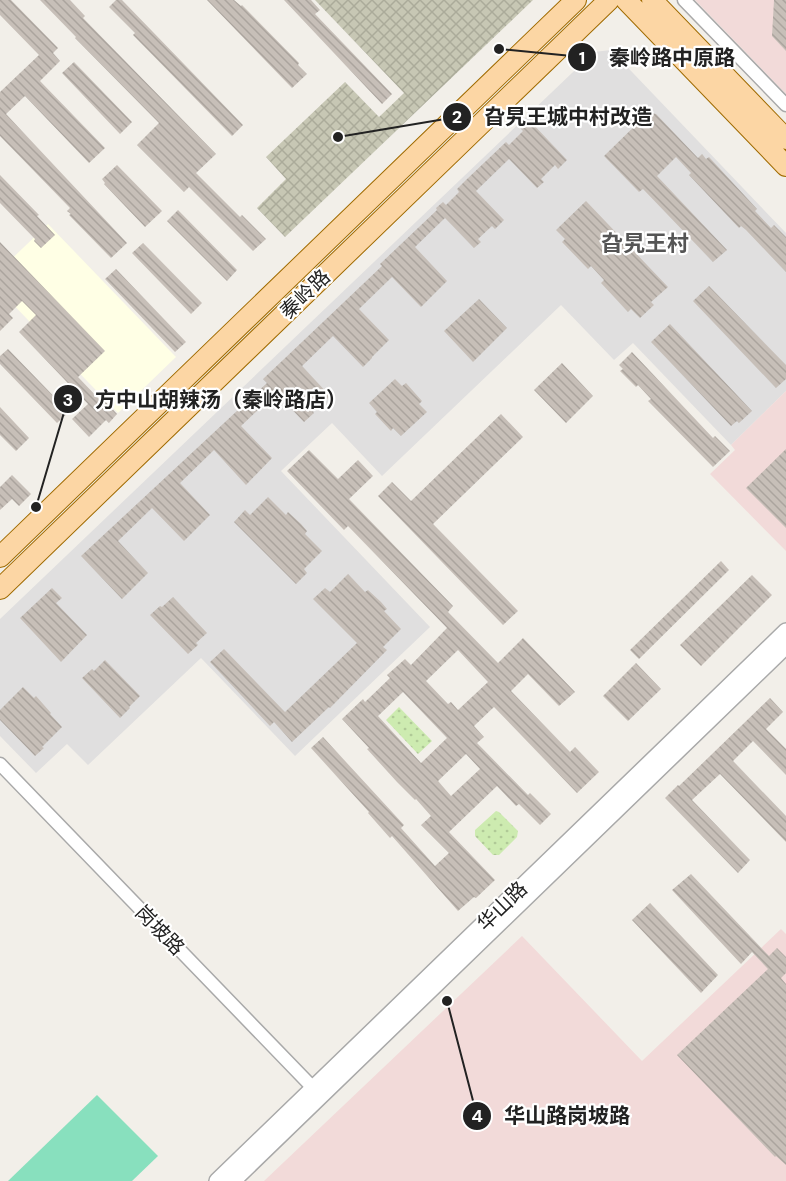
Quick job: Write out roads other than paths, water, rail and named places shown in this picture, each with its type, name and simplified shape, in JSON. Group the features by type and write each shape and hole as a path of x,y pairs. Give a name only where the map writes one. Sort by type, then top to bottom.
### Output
{"main road":[{"name":"秦岭路","path":"0,557 576,0"},
{"name":"秦岭路","path":"0,589 609,0"},
{"path":"626,0 786,166"},
{"path":"652,0 786,139"}],"street":[{"path":"684,0 786,105"},
{"name":"华山路","path":"233,1181 317,1092 786,631"},
{"name":"华山路","path":"217,1181 317,1092 786,646"},
{"name":"岗坡路","path":"0,764 317,1092"}],"place":[{"name":"秦岭路中原路","path":"499,49"},
{"name":"旮旯王城中村改造","path":"338,137"},
{"name":"方中山胡辣汤（秦岭路店）","path":"36,507"},
{"name":"华山路岗坡路","path":"447,1001"}],"district":[{"name":"旮旯王村","path":"645,243"}]}
